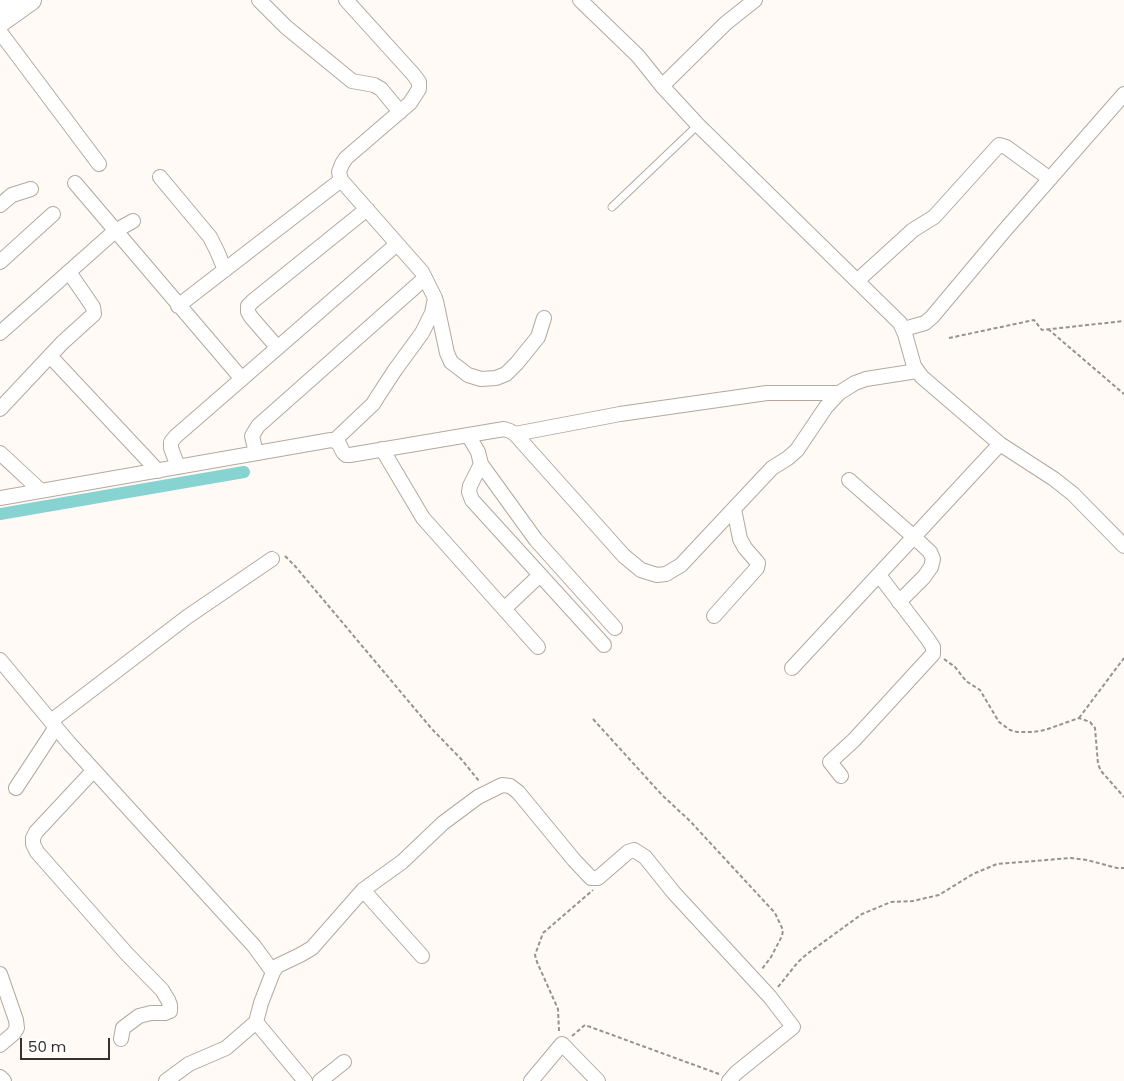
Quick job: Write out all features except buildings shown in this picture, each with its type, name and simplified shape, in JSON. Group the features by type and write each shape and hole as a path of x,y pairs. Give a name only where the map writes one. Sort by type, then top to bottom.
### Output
{"highway":[{"path":"0,7 9,0"}],"street":[{"path":"0,22 31,0"},
{"path":"259,0 286,28 352,81 374,85 381,89 400,112"},
{"path":"346,0 413,74 420,89 416,96 400,112 346,158 339,172 341,180 425,278 435,298 447,353 451,362 468,375 481,379 496,378 506,374 538,337 544,318"},
{"path":"580,0 629,46 698,125 896,319 904,329 917,371 931,386 1000,444 1054,479 1073,494 1124,546"},
{"path":"662,86 726,23 755,0"},
{"path":"0,32 99,164"},
{"path":"904,329 925,322 932,317 1124,95"},
{"path":"857,281 913,230 934,217 999,145 1006,146 1050,179"},
{"path":"160,177 210,237 218,251 224,270"},
{"path":"178,306 341,180"},
{"path":"74,183 242,379"},
{"path":"0,205 12,195 31,189"},
{"path":"277,347 251,317 248,312 248,306 367,209"},
{"path":"0,262 53,214"},
{"path":"0,333 115,232 134,221"},
{"path":"178,467 171,448 171,442 176,436 397,244"},
{"path":"0,408 94,314 93,307 69,272"},
{"path":"256,454 252,436 258,426 425,278"},
{"path":"0,498 256,454 340,445 378,396 422,332 432,313 435,298"},
{"path":"50,356 158,471"},
{"path":"340,445 346,455 350,455 504,429 510,431 516,434 624,556 640,570 648,574 666,574 681,565 772,468 797,450 826,407 839,393 855,383 866,379 917,371"},
{"path":"516,434 620,414 767,393 839,393"},
{"path":"468,435 478,452 482,464 536,540 615,628"},
{"path":"792,668 1000,444"},
{"path":"382,449 424,518 538,647"},
{"path":"0,453 41,491"},
{"path":"482,464 470,486 469,492 472,500 604,646"},
{"path":"849,480 930,552 933,559 931,567 924,577 899,602"},
{"path":"714,616 752,575 758,563 740,539 734,509"},
{"path":"16,788 54,724 187,617 272,559"},
{"path":"504,608 540,575"},
{"path":"840,776 830,762 854,740 933,654 933,647 927,638 879,575"},
{"path":"0,660 94,770 254,946 273,972"},
{"path":"94,770 36,832 33,844 40,856 126,953 162,990 168,1000 170,1011 139,1016 123,1028 121,1039"},
{"path":"166,1081 189,1064 226,1048 256,1022 261,1003 277,966 312,948 363,890 402,862 436,829 478,797 502,785 510,786 518,792 591,878 598,878 628,852 634,850 640,853 770,997 793,1027 730,1080"},
{"path":"363,890 422,956"},
{"path":"0,974 17,1028 6,1041 0,1044"},
{"path":"256,1022 305,1081"},
{"path":"531,1081 562,1044 598,1081"},
{"path":"320,1081 344,1062"},
{"path":"0,1077 4,1081"}],"lane":[{"path":"612,207 698,125"}],"path":[{"path":"948,338 1034,320 1042,330 1124,320"},
{"path":"1047,329 1124,394"},
{"path":"272,559 278,554 290,560 431,728 462,760 486,792"},
{"path":"933,654 950,662 966,681 980,690 1000,722 1010,730 1017,732 1045,730 1079,718 1124,658"},
{"path":"1079,718 1090,722 1095,728 1098,764 1106,778 1124,797"},
{"path":"593,720 775,913 783,930 782,936 772,957 754,980"},
{"path":"770,997 798,962 807,954 862,914 882,905 939,895 986,868 1008,862 1071,858 1124,868"},
{"path":"596,888 543,933 535,955 558,1009 559,1032 562,1044 585,1024 730,1080"}],"waterway":[{"path":"0,514 244,472"}]}
